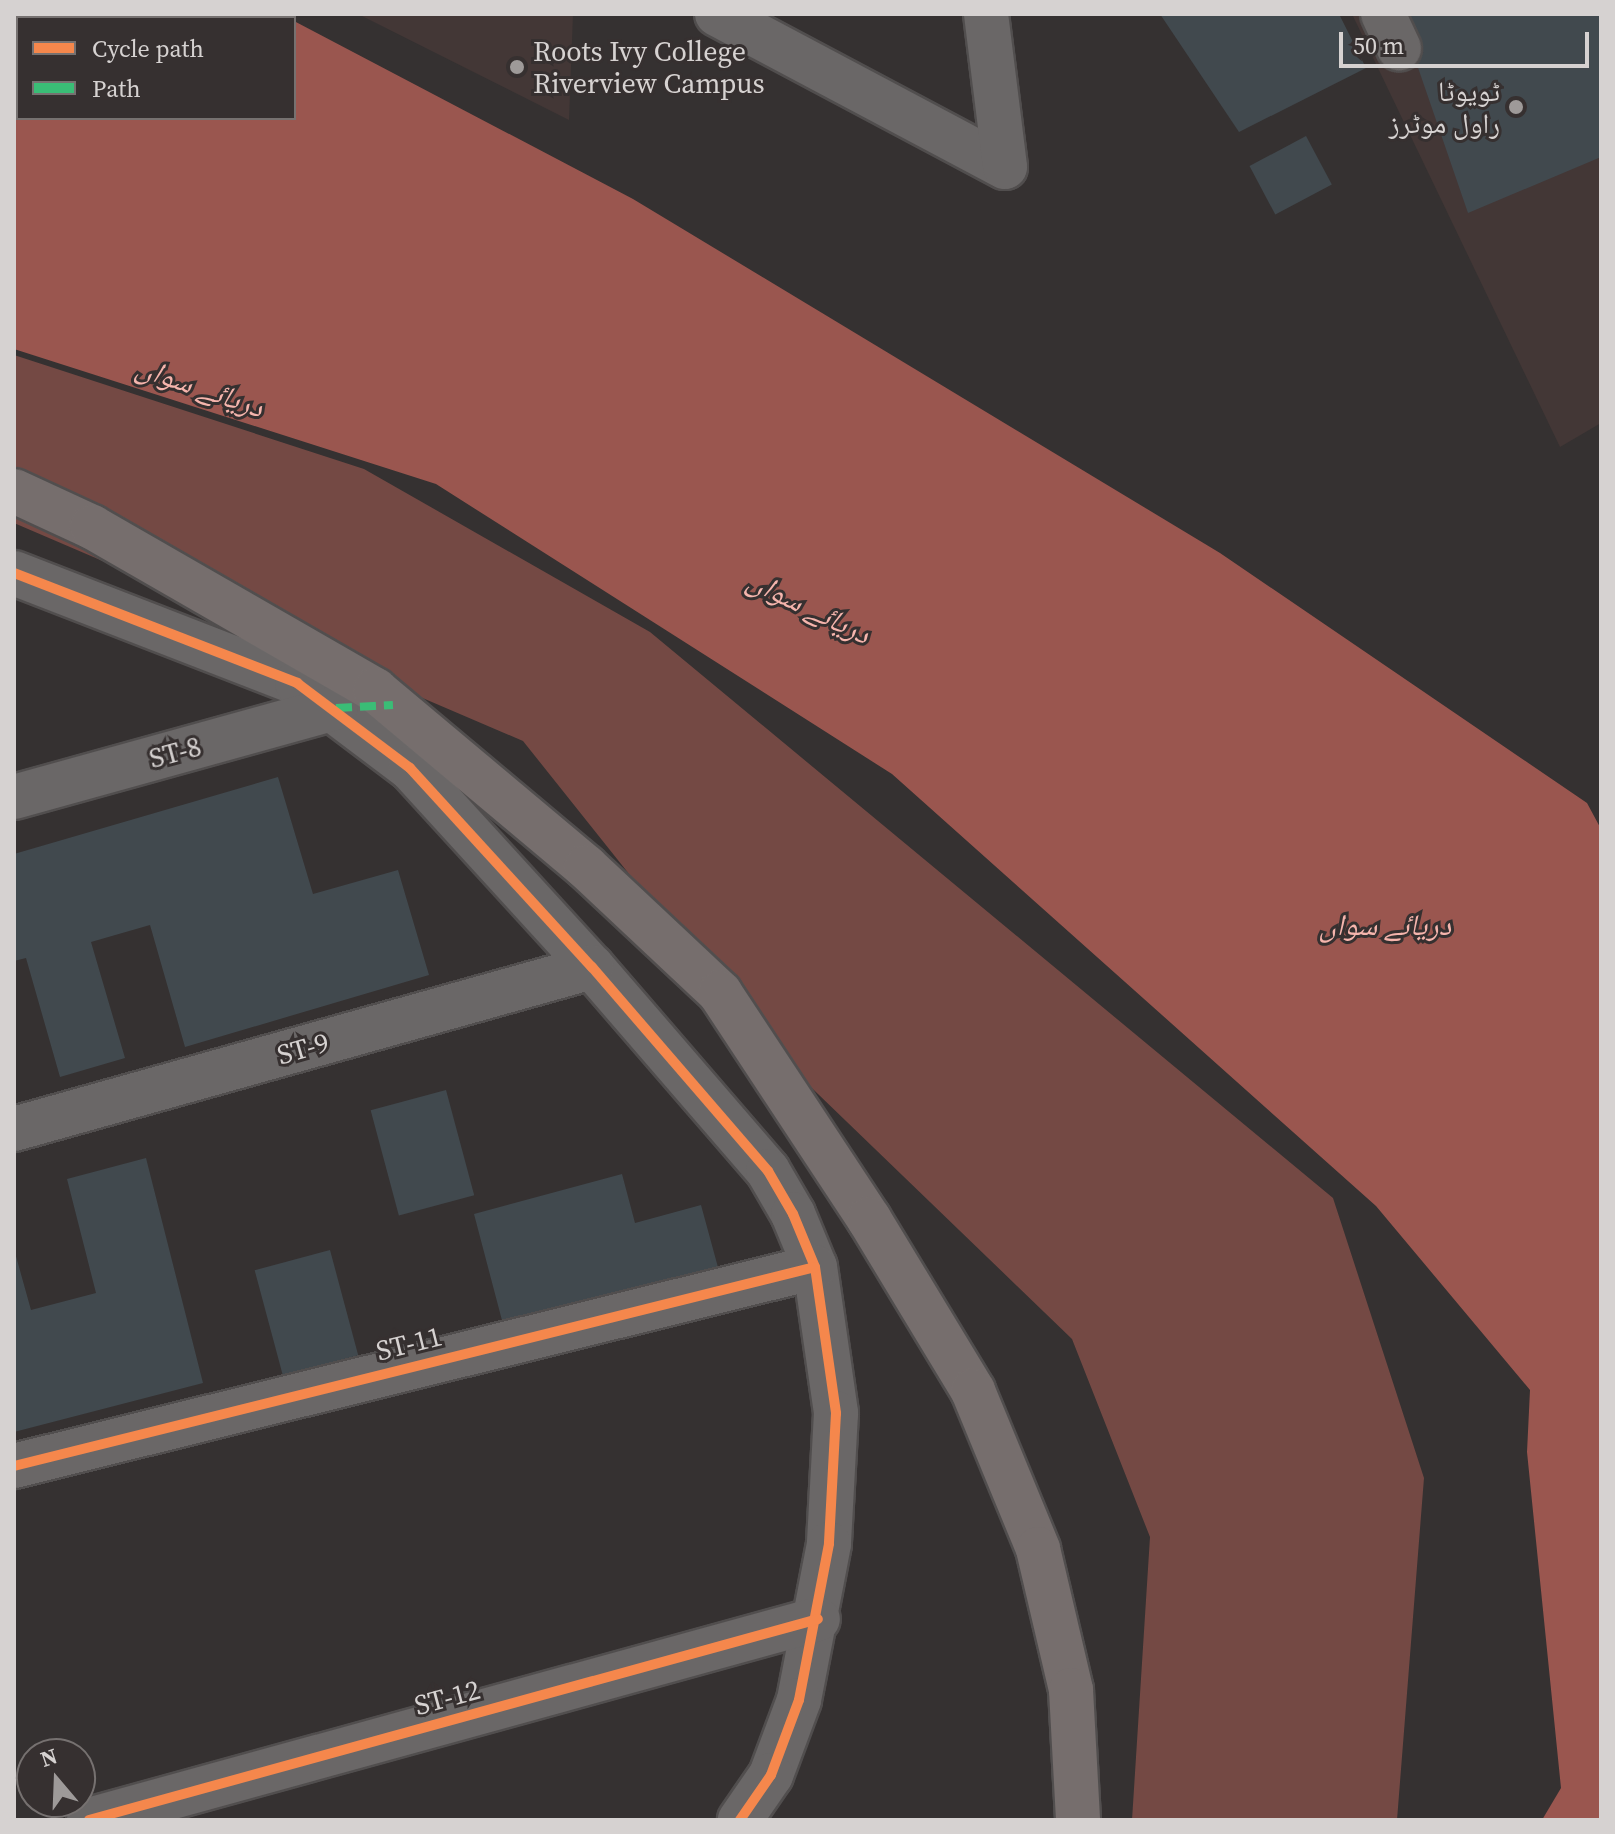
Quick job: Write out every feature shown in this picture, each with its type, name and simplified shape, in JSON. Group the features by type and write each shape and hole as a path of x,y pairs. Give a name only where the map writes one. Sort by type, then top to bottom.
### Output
{"main road":[{"path":"14,491 92,527 375,690 586,867 720,993 869,1219 973,1391 1038,1549 1071,1690 1078,1820"}],"street":[{"path":"717,14 1005,167 986,14"},
{"path":"14,573 297,683 336,708 410,768 592,967 768,1171 815,1267 836,1413 829,1544 818,1619 799,1700 771,1775 740,1820"},
{"name":"ST-8","path":"14,797 336,708"},
{"name":"ST-9","path":"14,1129 592,967"},
{"name":"ST-11","path":"14,1466 815,1267"},
{"name":"ST-12","path":"89,1820 818,1619"}],"shaded area":[{"name":"Roots Ivy College Riverview Campus","path":"358,14 573,14 569,120"},
{"name":"ٹویوٹا راول موٹرز","path":"1352,14 1601,14 1601,423 1560,447"},
{"path":"14,355 364,469 650,632 1333,1198 1424,1478 1397,1820 1132,1820 1150,1537 1072,1339 759,1037 523,741 14,523"}],"water":[{"name":"دریائے سواں","path":"14,14 280,14 284,16 16,16 16,120 296,120 296,22 633,199 1220,553 1587,803 1601,829 1601,1820 1542,1820 1561,1788 1527,1452 1530,1390 1376,1206 892,774 436,484 14,349"}],"building":[{"path":"1160,14 1339,14 1366,68 1239,132"},
{"name":"ٹویوٹا راول موٹرز","path":"1394,14 1601,14 1601,157 1468,213 1414,56"},
{"path":"1306,136 1332,185 1275,215 1249,166"},
{"path":"278,777 313,894 398,870 429,975 185,1047 150,925 91,942 125,1058 60,1077 26,958 14,961 14,854"},
{"path":"446,1090 474,1195 399,1215 371,1110"},
{"path":"146,1158 203,1383 14,1432 14,1249 31,1310 96,1293 67,1179"},
{"path":"622,1174 635,1223 701,1205 719,1271 504,1328 474,1214"},
{"path":"330,1250 358,1355 283,1375 255,1270"}],"marked path":[{"path":"336,708 393,705"}],"cycle path":[{"path":"14,573 297,683 410,768 592,967 768,1171 793,1214 815,1267 836,1413 829,1544 799,1700 771,1775 740,1820"},
{"path":"14,1466 815,1267"},
{"path":"89,1820 818,1619"}],"place":[{"name":"Roots Ivy College Riverview Campus","path":"517,67"},
{"name":"ٹویوٹا راول موٹرز","path":"1516,107"}]}
